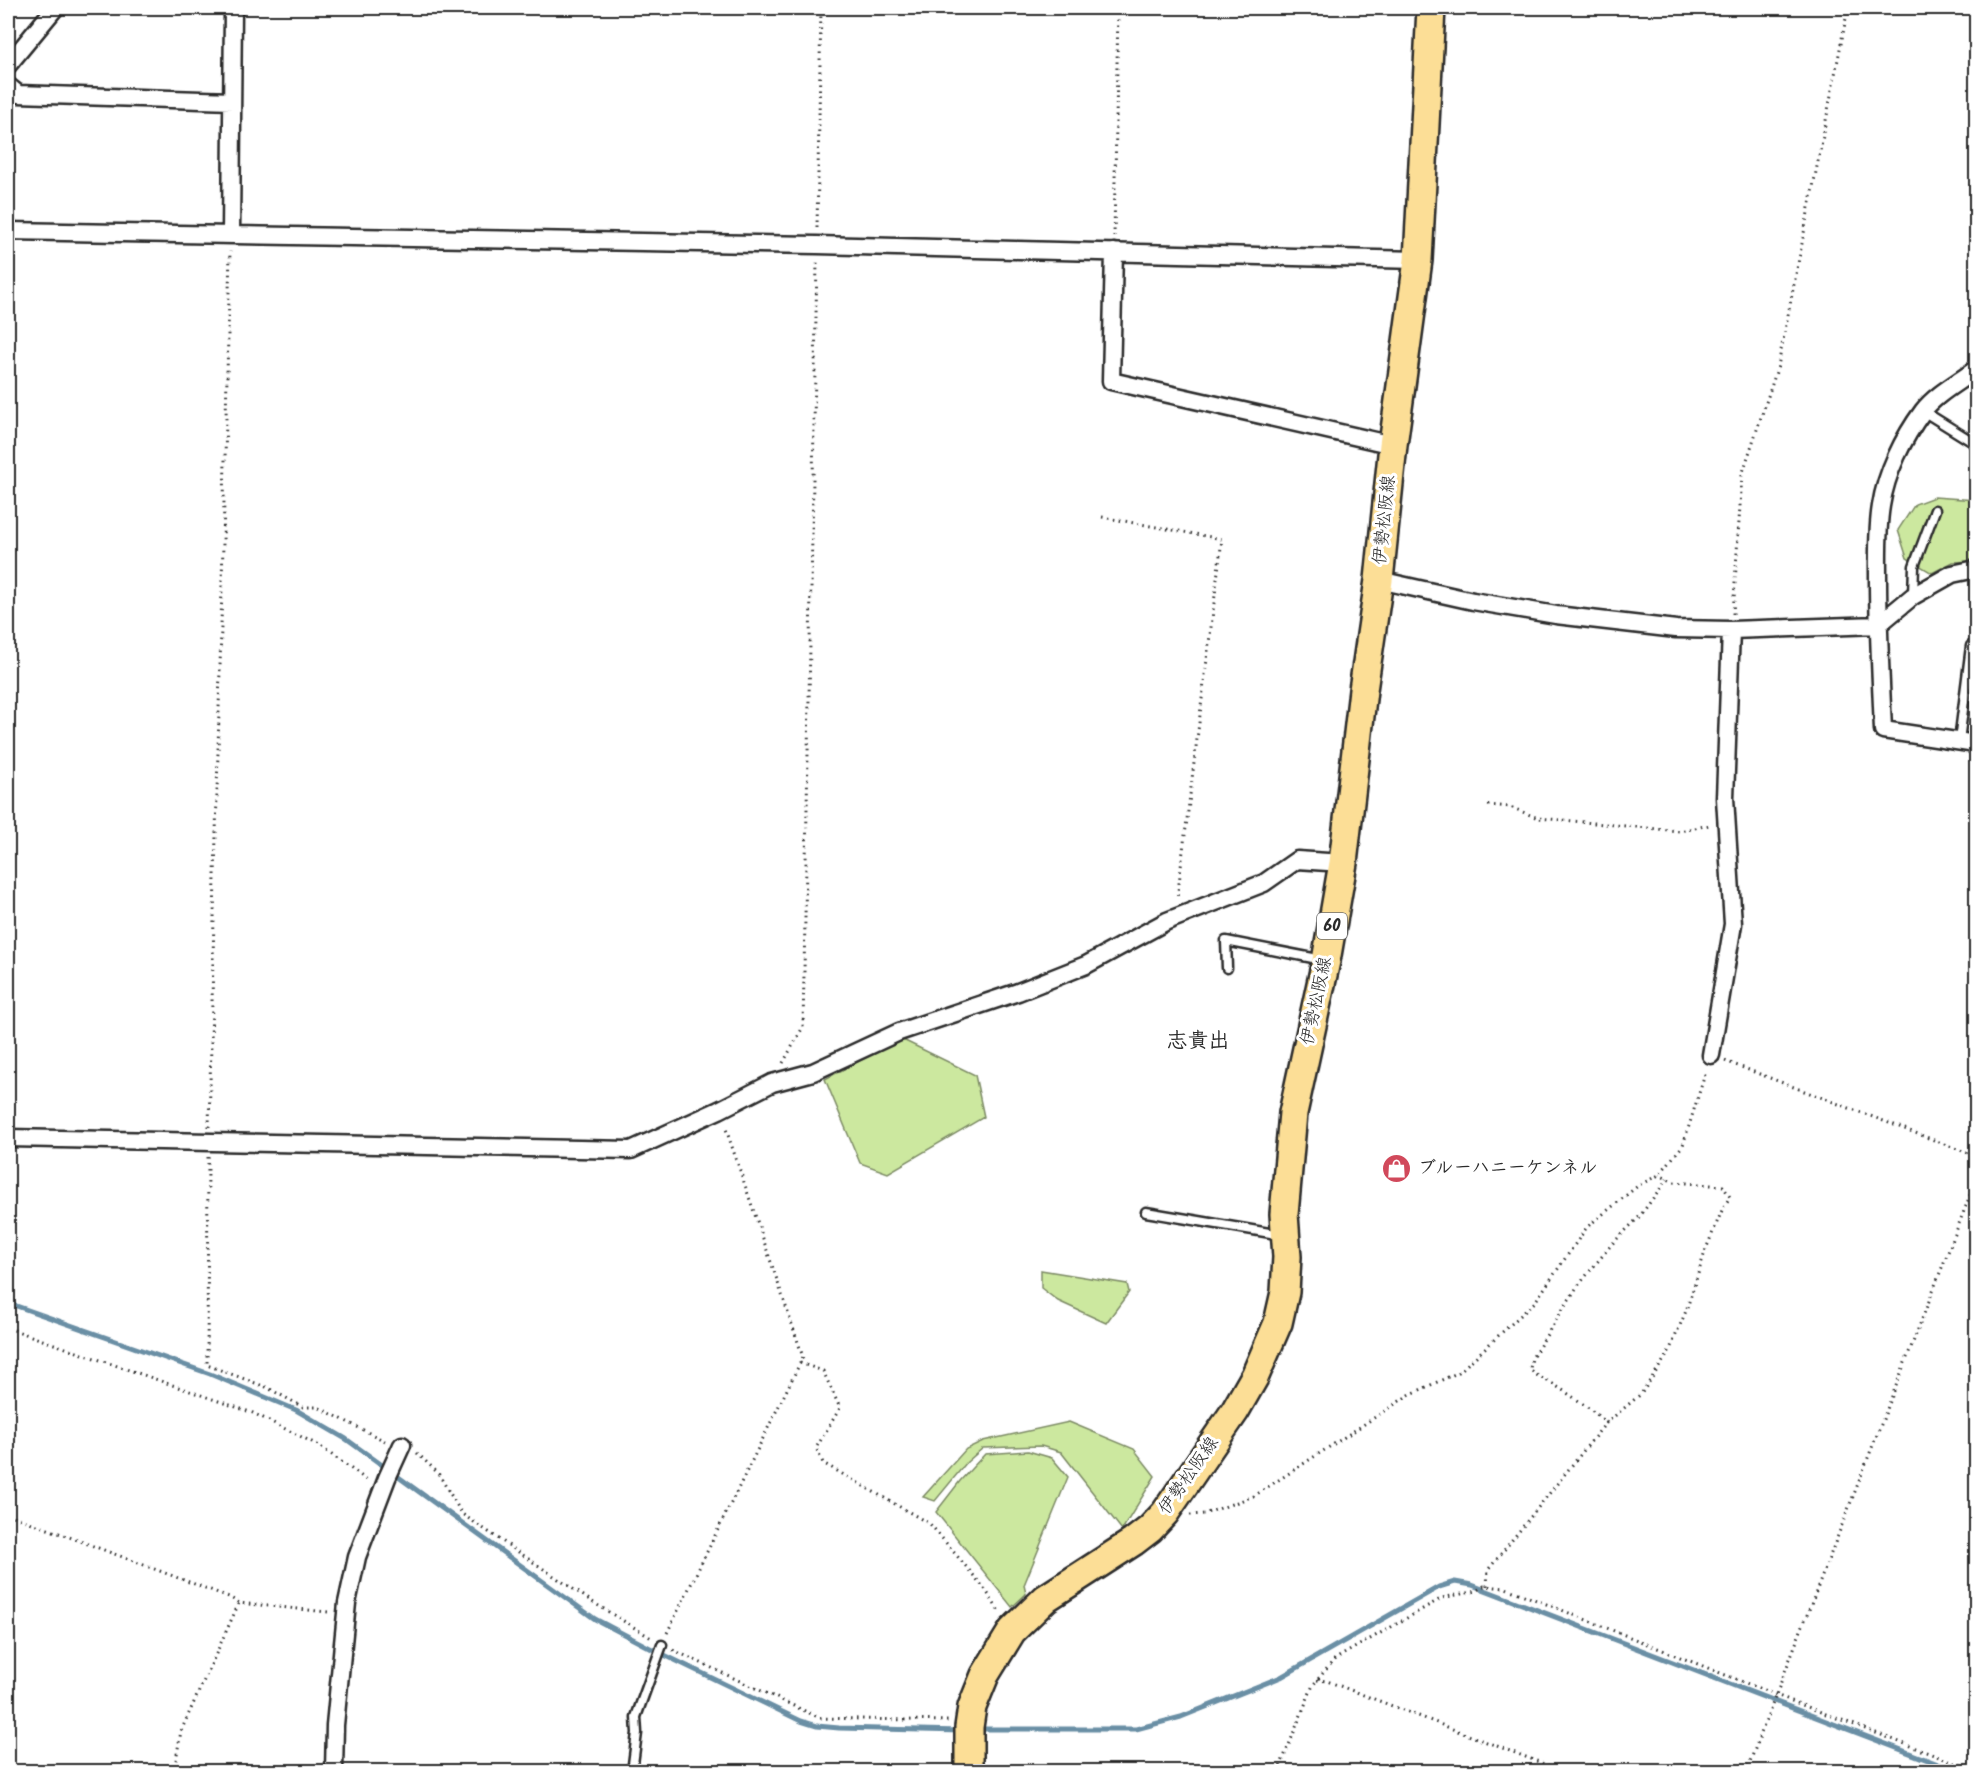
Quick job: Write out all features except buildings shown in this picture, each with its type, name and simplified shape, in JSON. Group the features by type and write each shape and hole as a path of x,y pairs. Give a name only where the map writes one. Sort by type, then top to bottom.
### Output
{"main road":[{"name":"伊勢松阪線","path":"969,1772 970,1729 976,1693 1012,1631 1046,1598 1133,1542 1165,1513 1255,1376 1278,1323 1285,1292 1287,1257 1284,1214 1293,1113 1326,961 1343,863 1363,690 1379,580 1393,446 1418,260 1431,8"}],"street":[{"path":"8,65 55,8"},
{"path":"231,235 233,8"},
{"path":"8,86 18,94 232,101"},
{"path":"8,231 817,245 1418,260"},
{"path":"1114,252 1111,381 1393,446"},
{"path":"1977,369 1933,400 1923,411 1901,448 1888,478 1881,506 1878,546 1878,625 1883,730 1977,744"},
{"path":"1379,580 1473,601 1556,615 1676,629 1731,630 1878,625 1913,596 1952,574 1977,569"},
{"path":"1711,1055 1732,924 1725,798 1731,630"},
{"path":"8,1138 631,1150 772,1083 813,1072 899,1032 1018,992 1086,965 1175,918 1264,883 1297,860 1343,863"},
{"path":"334,1772 335,1725 345,1614 357,1557 402,1445"}],"lane":[{"path":"1923,411 1977,444"},
{"path":"1913,596 1914,566 1935,510"},
{"path":"1959,741 1971,646"},
{"path":"1227,968 1226,941 1326,961"},
{"path":"1146,1212 1286,1236"},
{"path":"632,1772 637,1733 636,1717 661,1647"}],"path":[{"path":"772,1083 803,1027 821,8"},
{"path":"1114,252 1118,8"},
{"path":"1731,630 1737,580 1742,475 1778,366 1848,8"},
{"path":"231,235 208,1142 207,1365 266,1387 303,1407 318,1407 381,1440 415,1451 438,1473 462,1514 661,1647 820,1718 970,1729"},
{"path":"1102,517 1222,539 1175,918"},
{"path":"1488,805 1510,807 1538,818 1679,831 1726,822"},
{"path":"1204,1514 1254,1496 1409,1395 1459,1372 1535,1302 1587,1227 1639,1185 1659,1175 1683,1145 1711,1055 1977,1156"},
{"path":"661,1647 803,1357 719,1110"},
{"path":"1486,1586 1488,1570 1606,1423 1641,1394 1668,1354 1686,1311 1706,1249 1730,1197 1723,1186 1674,1182 1659,1175"},
{"path":"1606,1423 1594,1412 1551,1383 1536,1376 1530,1369 1532,1358 1577,1287 1612,1244 1640,1216 1667,1179"},
{"path":"1746,1772 1977,1180"},
{"path":"8,1328 253,1413 387,1478"},
{"path":"800,1363 823,1371 840,1408 816,1448 823,1463 930,1524 985,1590 1012,1631"},
{"path":"8,1514 229,1597 239,1603 345,1614"},
{"path":"1278,1772 1313,1685 1335,1659 1442,1598 1476,1591 1486,1586 1506,1588 1776,1695 1977,1771"},
{"path":"174,1772 181,1731 239,1603"},
{"path":"1317,1680 1328,1681 1565,1772"}],"green space":[{"path":"1934,497 1976,500 1976,561 1953,562 1932,573 1907,558 1898,530 1915,504"},
{"path":"901,1039 975,1075 984,1117 888,1173 860,1163 825,1079"},
{"path":"1041,1270 1127,1284 1129,1292 1106,1323 1058,1301 1041,1288"},
{"path":"1069,1422 1134,1449 1155,1476 1122,1530 1061,1452 1041,1446 983,1448 967,1462 935,1501 923,1497 966,1449 983,1441"},
{"path":"1028,1451 1052,1458 1068,1477 1024,1585 1026,1594 1012,1607 936,1512 985,1454"}],"waterway":[{"path":"8,1303 210,1374 296,1410 346,1439 595,1619 801,1721 817,1726 839,1728 961,1731"},
{"path":"976,1729 1136,1729 1181,1717 1281,1677 1439,1587 1455,1582 1472,1585 1959,1772"}],"place":[{"name":"ブルーハニーケンネル","path":"1397,1168"}],"district":[{"name":"志貴出","path":"1198,1041"}]}
